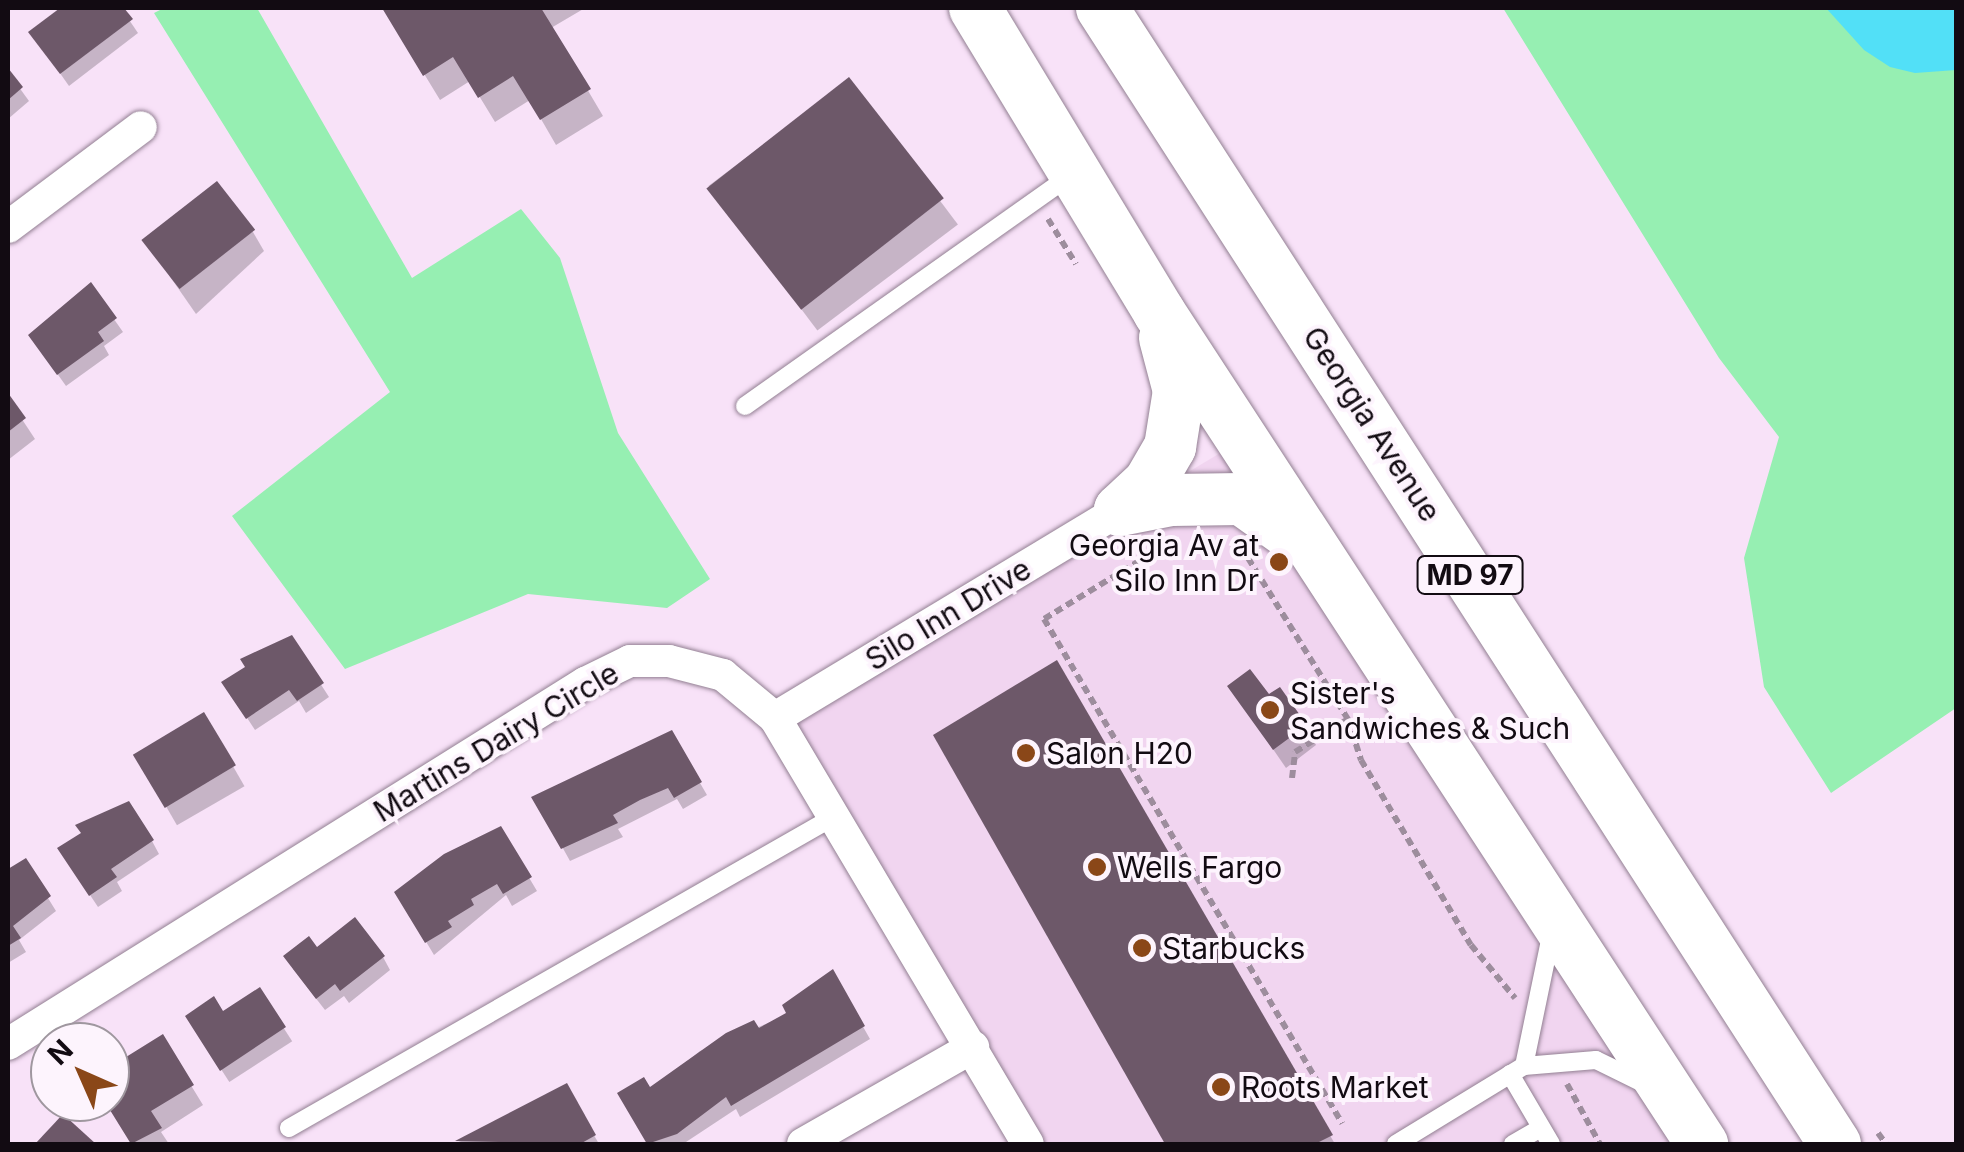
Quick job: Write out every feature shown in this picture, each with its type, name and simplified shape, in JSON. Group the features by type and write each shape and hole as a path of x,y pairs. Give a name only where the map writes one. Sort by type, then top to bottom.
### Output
{"main road":[{"path":"976,8 1159,312 1694,1132"},
{"name":"Georgia Avenue","path":"1102,8 1835,1144"},
{"path":"1120,510 1149,483 1170,447 1180,391 1159,312"},
{"path":"1120,510 1211,498 1242,499 1280,522 1328,573"}],"street":[{"path":"8,227 141,127"},
{"name":"Silo Inn Drive","path":"776,718 1120,510"},
{"name":"Martins Dairy Circle","path":"8,1044 584,683 630,662 669,661 723,675 776,718 1028,1144"},
{"path":"803,1144 973,1047"}],"lane":[{"path":"746,406 1077,171"},
{"path":"289,1128 834,816"},
{"path":"1550,910 1550,959 1518,1070 1551,1144"},
{"path":"1396,1144 1518,1070 1596,1060 1624,1069 1694,1132"},
{"path":"1512,1144 1541,1128"}],"path":[{"path":"1211,498 1348,719 1361,760 1471,945 1491,975 1535,1018"},
{"path":"1172,541 1044,619 1342,1123"},
{"path":"1292,778 1294,752 1348,719"},
{"path":"1560,1062 1600,1144"}],"shaded area":[{"path":"1242,440 1702,1144 1028,1144 776,718"}],"green space":[{"path":"164,8 257,8 412,278 521,209 560,258 618,433 710,579 667,608 528,594 345,669 232,516 390,392 154,13"},
{"path":"1503,8 1956,8 1956,708 1831,793 1764,687 1744,558 1779,437 1719,358"}],"water":[{"path":"1826,8 1956,8 1956,70 1915,73 1890,67 1864,50"}],"building":[{"path":"60,8 124,8 133,19 60,74 28,32"},
{"path":"382,8 541,8 591,89 540,120 513,76 478,98 453,57 423,76"},
{"path":"8,68 23,87 8,100"},
{"path":"849,77 944,198 801,310 706,188"},
{"path":"217,181 255,230 180,289 141,240"},
{"path":"91,282 117,318 98,332 104,341 57,375 28,335"},
{"path":"8,393 26,418 8,432"},
{"path":"292,635 324,683 297,701 289,690 246,719 221,682 245,667 240,659"},
{"path":"1057,660 1333,1135 1315,1144 1165,1144 933,735"},
{"name":"Sister's Sandwiches & Such","path":"1250,669 1269,694 1280,687 1307,725 1273,750 1227,686"},
{"path":"204,712 236,765 165,808 133,755"},
{"path":"672,730 702,782 674,798 668,788 640,800 613,815 618,823 561,849 531,797"},
{"path":"129,801 154,840 111,869 117,877 89,896 57,848 81,833 75,825"},
{"path":"501,826 532,877 503,894 497,884 471,899 474,905 448,921 452,927 425,943 394,892 444,854"},
{"path":"26,858 51,896 13,926 21,938 8,946 8,869"},
{"path":"355,917 385,956 340,991 335,984 316,999 283,956 309,936 317,947"},
{"path":"833,969 865,1026 731,1106 726,1097 677,1134 647,1144 617,1093 644,1077 650,1087 726,1033 754,1020 759,1028 786,1013 782,1005"},
{"path":"260,987 286,1027 220,1071 185,1016 214,996 223,1011"},
{"path":"163,1034 194,1085 151,1111 162,1128 131,1144 117,1122 130,1122 130,1055"},
{"path":"567,1083 596,1135 580,1144 455,1141"},
{"path":"56,1122 72,1122 96,1144 35,1144"}],"place":[{"name":"Georgia Av at Silo Inn Dr","path":"1279,562"},
{"name":"Sister's Sandwiches & Such","path":"1270,710"},
{"name":"Salon H20","path":"1026,753"},
{"name":"Wells Fargo","path":"1097,867"},
{"name":"Starbucks","path":"1142,948"},
{"name":"Roots Market","path":"1221,1087"}]}
